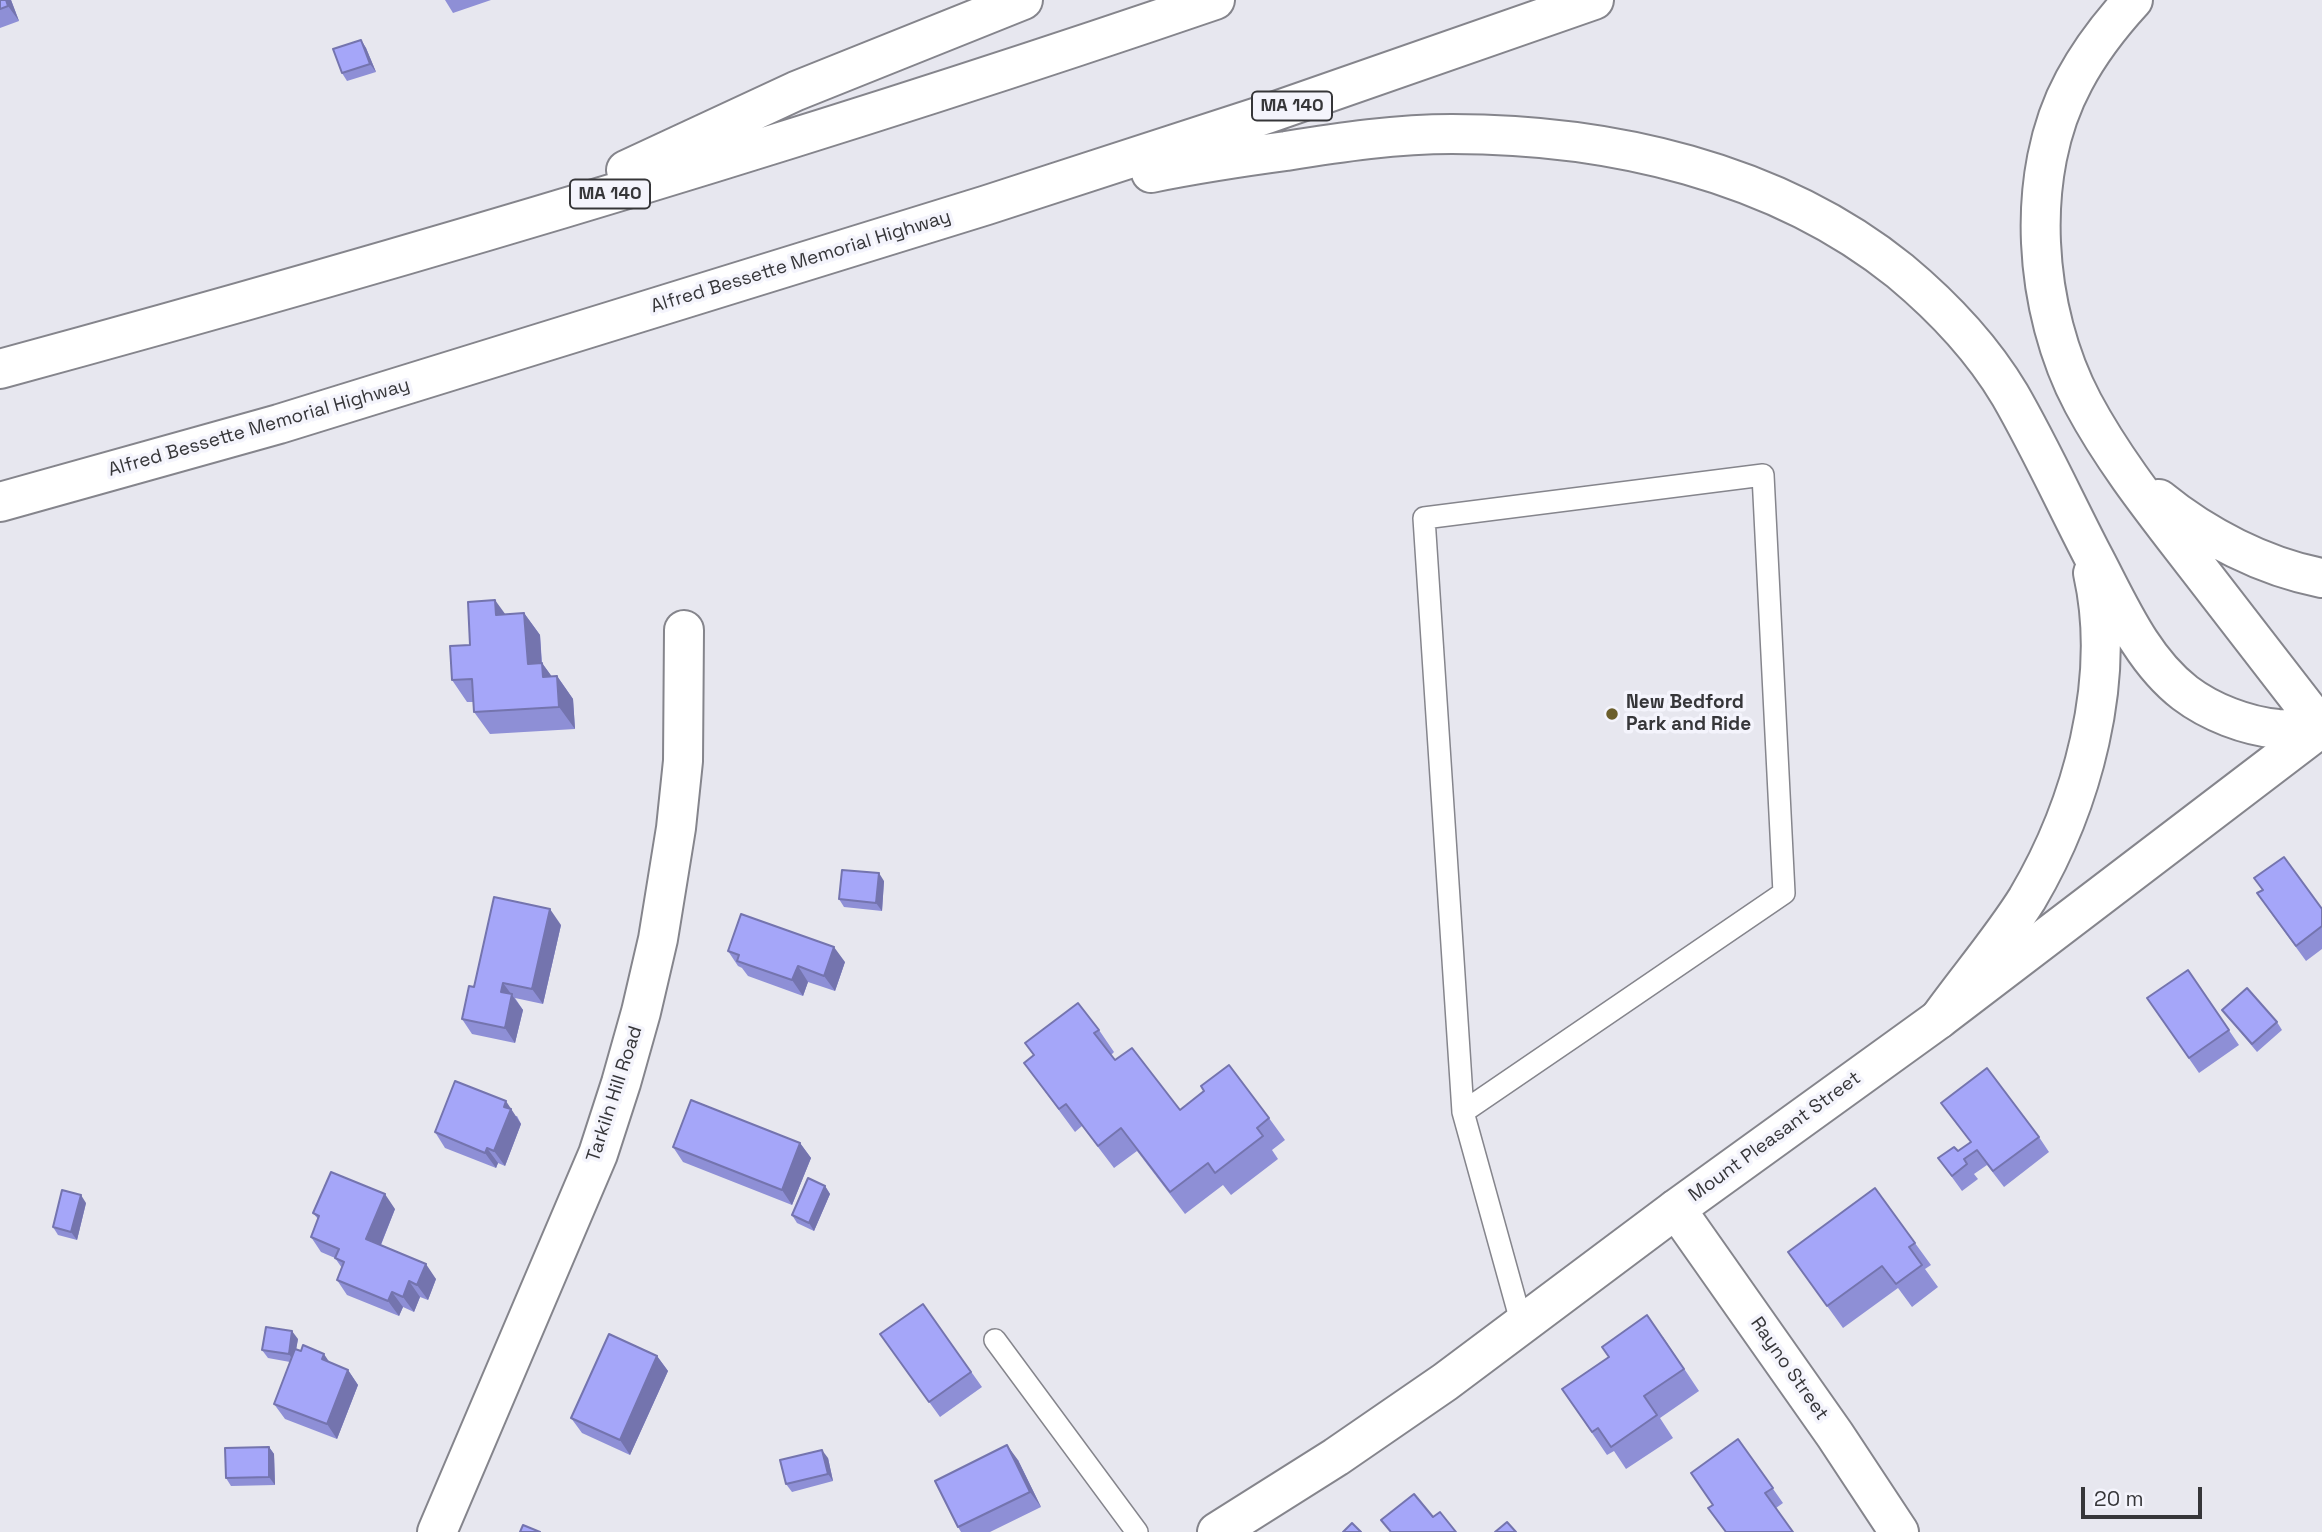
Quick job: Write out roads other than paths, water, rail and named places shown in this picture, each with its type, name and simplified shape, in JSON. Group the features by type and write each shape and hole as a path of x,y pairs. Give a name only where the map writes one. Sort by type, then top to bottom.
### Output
{"main road":[{"path":"512,223 796,91 1023,0"},
{"name":"MA 140","path":"0,369 512,223 822,129 1215,0"},
{"name":"Alfred Bessette Memorial Highway","path":"0,502 279,424 988,205 1266,114 1594,0"},
{"path":"2133,0 2094,47 2072,84 2053,135 2043,186 2041,240 2046,295 2059,346 2082,402 2135,487 2322,727"},
{"path":"988,205 1164,170 1265,154 1384,138 1450,134 1518,136 1587,144 1653,156 1784,200 1845,231 1901,273 1967,336 2010,396 2143,648 2162,671 2184,692 2210,709 2244,722 2277,729 2322,727"},
{"path":"2111,450 2144,486 2181,516 2256,557 2322,578"},
{"path":"1939,1019 2026,900 2060,837 2079,786 2092,732 2099,678 2100,632 2096,587 2085,540"},
{"name":"Tarkiln Hill Road","path":"437,1532 598,1154 641,1012 658,940 677,828 683,761 684,630"},
{"name":"Mount Pleasant Street","path":"1217,1532 1336,1457 1522,1325 1676,1209 1939,1019 2322,727"},
{"name":"Rayno Street","path":"1676,1209 1835,1435 1899,1532"}],"lane":[{"path":"1463,1112 1784,894 1763,475 1424,518 1463,1112 1522,1325"},
{"path":"995,1340 1137,1532"}],"place":[{"name":"New Bedford Park and Ride","path":"1612,714"}]}
